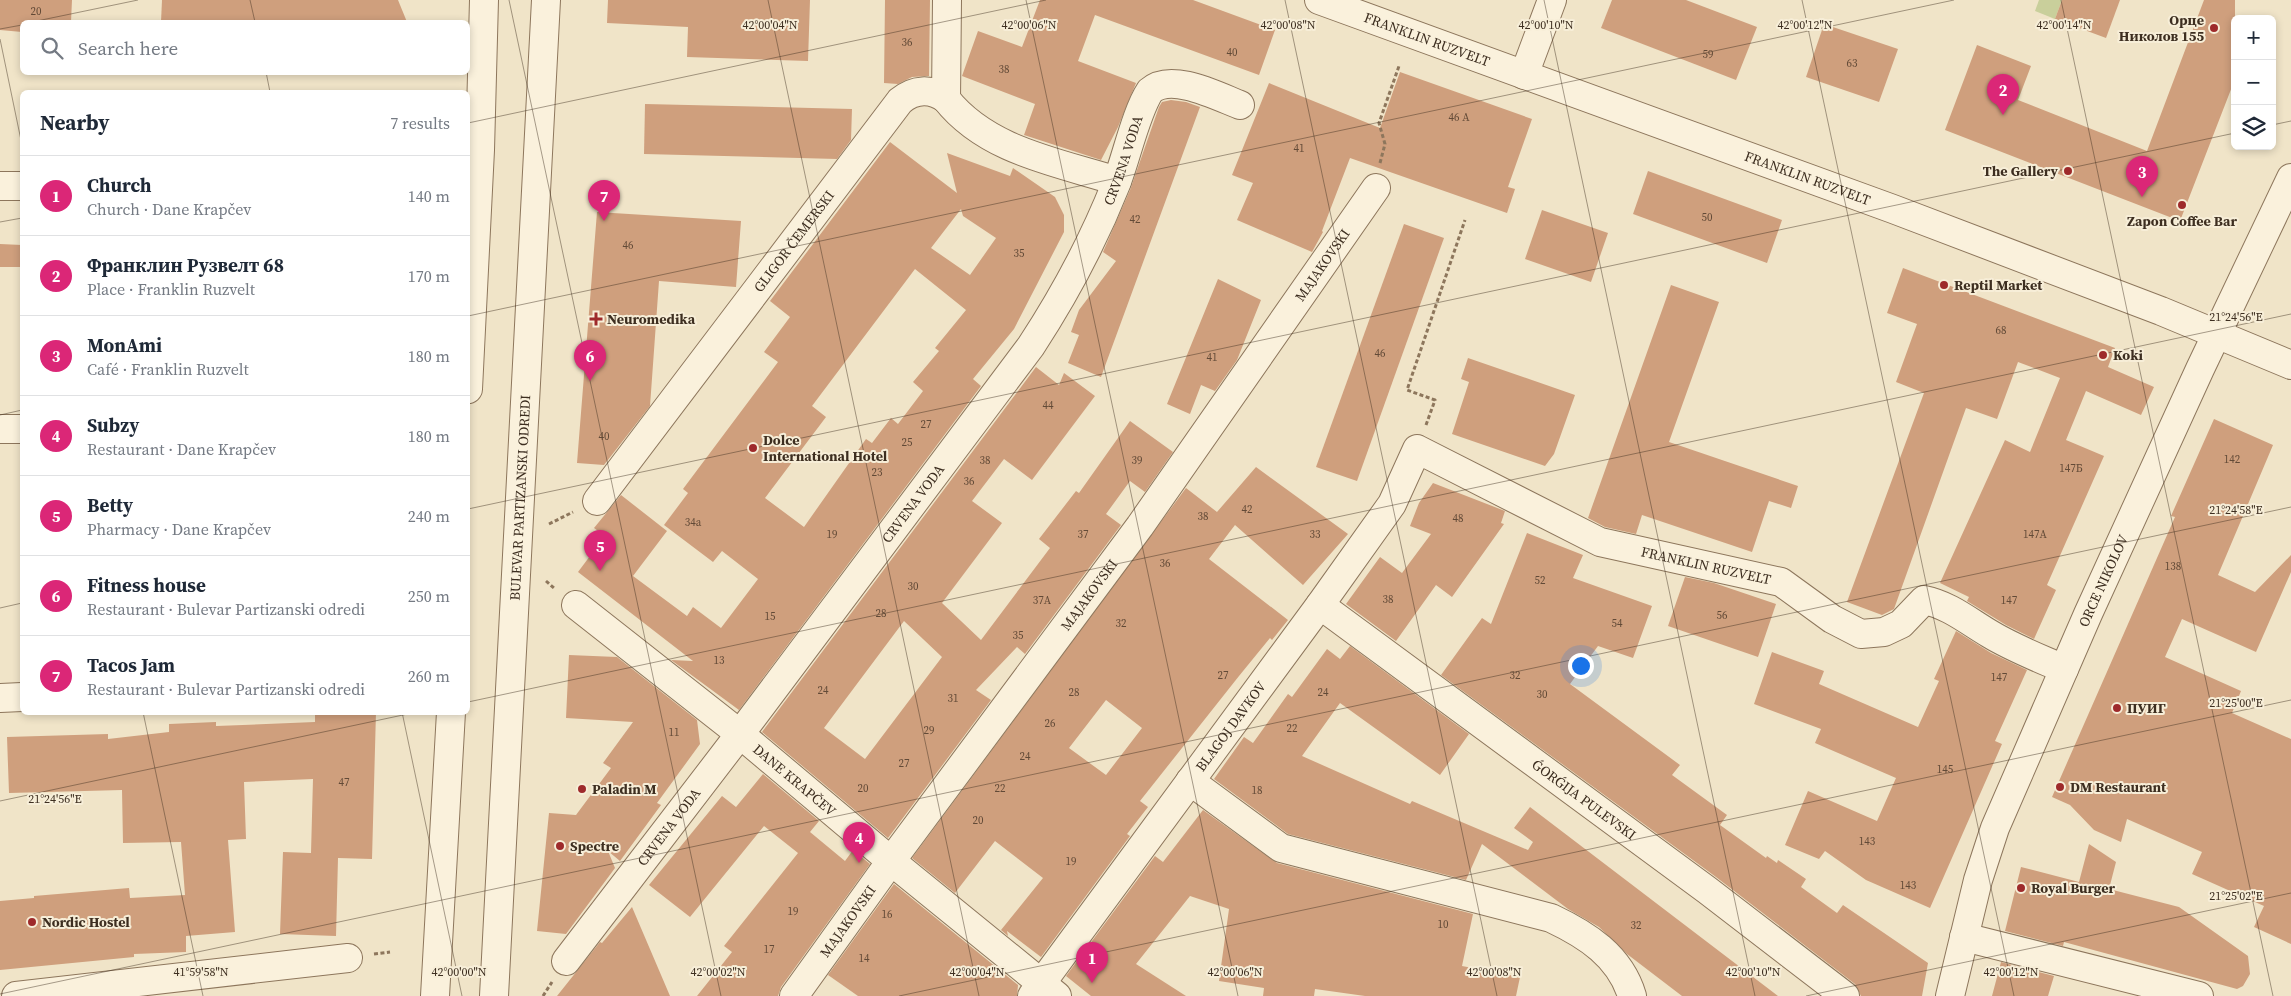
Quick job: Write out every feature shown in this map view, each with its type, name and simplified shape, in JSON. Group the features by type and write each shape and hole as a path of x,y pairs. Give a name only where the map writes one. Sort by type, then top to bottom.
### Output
{"street":[{"path":"466,0 484,39"},
{"path":"470,344 484,39 484,0"},
{"name":"BULEVAR PARTIZANSKI ODREDI","path":"494,996 546,0"},
{"path":"545,27 560,0"},
{"path":"947,0 946,100 970,124 998,142 1117,181"},
{"name":"FRANKLIN RUZVELT","path":"1319,0 1893,209 2217,334 2291,365"},
{"path":"1524,75 1552,0"},
{"name":"CRVENA VODA","path":"566,961 740,734 1031,346 1060,302 1100,223 1147,96 1154,88 1163,85 1182,85 1240,105"},
{"name":"GLIGOR ČEMERSKI","path":"596,500 900,101 910,94 923,92 936,93 946,100"},
{"name":"ORCE NIKOLOV","path":"1950,996 1978,880 1994,828 2064,669 2217,334 2291,178"},
{"path":"0,186 20,186"},
{"name":"MAJAKOVSKI","path":"794,996 891,861 1140,526 1376,188"},
{"path":"0,429 20,429"},
{"name":"FRANKLIN RUZVELT","path":"1417,449 1600,542 1781,582 1832,619 1861,634 1884,632 1901,624 1924,600 1934,602 1963,616 1991,635 2064,669"},
{"name":"BLAGOJ DAVKOV","path":"1044,992 1190,781 1392,504 1417,449"},
{"name":"DANE KRAPČEV","path":"576,605 740,734 1044,992"},
{"name":"ǴORǴIJA PULEVSKI","path":"1320,605 1707,890 1845,996"},
{"path":"0,698 20,697"},
{"path":"435,996 451,715"},
{"path":"1190,781 1281,848 1551,918 1575,929 1606,952 1619,968 1632,996"},
{"path":"1964,937 2199,996"},
{"path":"16,996 348,958"}],"path":[{"path":"1376,188 1384,144 1379,123 1398,66"},
{"path":"1417,449 1435,400 1407,390 1465,220"}],"green space":[{"path":"2039,0 2062,0 2055,19 2035,11"}],"building":[{"path":"0,0 72,0 71,20 20,20 20,32 0,30"},
{"path":"162,0 398,0 406,20 161,20"},
{"path":"608,0 810,0 808,61 687,57 688,27 607,23"},
{"path":"885,0 930,0 929,76 912,77 898,84 884,83"},
{"path":"1040,0 1193,0 1275,30 1259,75 1095,15 1078,61 1136,83 1118,127 1101,160 1024,135 1035,104 962,76 978,31 1022,47"},
{"path":"1612,0 1686,0 1757,27 1736,80 1601,28"},
{"path":"2062,0 2120,0 2106,38 2055,19"},
{"path":"2204,0 2235,0 2235,15 2231,15 2231,89 2180,221 1945,130 1977,45 2031,66 2018,100 2147,151"},
{"path":"1824,24 1898,49 1879,102 1806,77"},
{"path":"1400,72 1532,119 1508,187 1515,189 1507,213 1350,158 1323,232 1312,252 1237,220 1253,183 1232,175 1269,83 1380,128"},
{"path":"1171,100 1186,102 1200,107 1101,377 1068,363 1079,335 1071,332 1079,310 1116,261 1103,252 1130,190 1159,107 1162,102"},
{"path":"645,104 852,109 851,140 837,159 644,154"},
{"path":"890,142 957,193 947,153 1010,176 1013,168 1055,197 1064,215 1064,232 1014,329 973,379 981,386 739,710 671,660 693,661 578,572 605,536 594,528 621,495 667,531 633,576 687,616 693,607 721,628 758,579 722,551 713,562 664,525 688,493 683,489 778,362 764,352 790,317 770,301","holes":["961,209 963,216 996,238 970,275 931,248","915,269 966,310 935,348 939,351 913,382 923,391 898,424 891,418 872,443 866,439 804,527 765,498 826,417 812,406"]},
{"path":"1648,171 1782,220 1767,263 1633,214"},
{"path":"1542,210 1608,233 1591,282 1525,259"},
{"path":"597,212 741,221 736,287 659,281 650,406 604,465 577,463"},
{"path":"1404,224 1444,238 1357,481 1316,467"},
{"path":"0,244 20,245 20,267 0,267"},
{"path":"1903,268 2115,348 2108,367 2154,387 2141,415 2086,391 2066,440 2104,456 2047,585 2056,590 2034,639 2006,625 1967,601 1969,597 1940,583 2005,440 2030,452 2060,378 2018,362 1997,419 1966,408 1894,609 1882,615 1847,602 1924,393 1896,382 1917,324 1887,313"},
{"path":"1218,279 1261,300 1237,360 1215,391 1201,385 1190,414 1167,404"},
{"path":"1671,285 1719,302 1669,442 1798,486 1791,508 1769,501 1752,552 1642,515 1636,534 1605,527 1588,518"},
{"path":"1468,358 1575,395 1554,454 1545,466 1452,434 1469,382 1461,379"},
{"path":"1036,367 1059,385 1064,373 1095,396 1032,480 1004,459 972,501 1002,523 942,603 981,640 1050,548 1039,539 1076,491 1079,493 1130,421 1173,452 1145,492 1130,481 1106,514 1121,525 1025,654 1017,647 976,690 991,700 888,838 762,732","holes":["904,621 942,657 865,759 824,728"]},
{"path":"2214,419 2273,445 2218,575 2255,592 2291,555 2291,572 2256,652 2182,619 2165,657 2241,691 2232,713 2291,739 2291,944 2254,927 2264,906 2192,874 2202,852 2127,819 2121,842 2094,830 2070,805 2052,797 2175,517 2171,516"},
{"path":"1256,467 1348,534 1303,585 1235,525 1209,559 1288,620 1272,640 1270,638 1140,801 1148,807 1127,834 1130,836 1041,957 1007,931 1008,936 1001,930 1043,878 995,841 955,893 912,858 1186,488 1217,512","holes":["1106,700 1142,728 1106,775 1069,748"]},
{"path":"1433,483 1505,511 1501,523 1504,524 1452,597 1436,585 1396,641 1346,604 1380,557 1402,573 1431,534 1410,526 1419,503"},
{"path":"1527,533 1583,555 1573,578 1652,606 1633,658 1598,646 1570,684 1680,765 1672,775 1727,815 1720,825 1766,858 1767,856 1777,863 1778,860 1806,879 1801,887 1837,913 1843,905 1928,963 1922,996 1861,996 1855,984 1716,877 1441,675 1482,618 1491,624"},
{"path":"1685,577 1714,583 1776,604 1758,657 1668,626"},
{"path":"1956,631 1991,653 2027,670 1995,741 2002,744 1930,908 1866,880 1825,851 1819,859 1785,845 1808,791 1877,821 1896,778 1815,743 1821,729 1754,704 1772,652 1824,671 1819,684 1918,727 1939,681 1934,679"},
{"path":"1350,646 1469,734 1440,775 1340,703 1302,756 1410,804 1412,801 1528,850 1533,842 1514,828 1530,807 1778,996 1682,996 1627,954 1599,927 1568,909 1482,844 1466,880 1288,834 1214,779 1244,737 1253,743 1288,694 1292,697 1327,649 1340,659"},
{"path":"569,655 617,657 697,720 700,744 657,803 661,805 620,861 608,851 615,868 566,934 537,931 549,813 576,815 611,768 603,763 633,722 566,718"},
{"path":"315,715 376,715 372,859 338,858 336,936 280,934 283,852 311,853 313,779 244,782 246,839 228,840 235,932 186,936 186,952 134,954 134,957 0,970 0,901 34,898 34,896 129,888 130,898 185,895 181,842 123,843 122,790 9,793 7,737 108,734 108,739 169,732 169,724 216,722 216,726 315,722"},
{"path":"763,774 819,821 810,832 845,861 853,850 870,864 781,987 778,996 697,996 732,952 724,946 798,853 764,826 690,917 649,885 722,796 736,807"},
{"path":"1203,810 1277,863 1473,914 1462,966 1520,977 1516,996 1365,996 1315,989 1314,996 1263,996 1264,988 1219,981 1229,909 1190,896 1136,964 1186,996 1091,996 1066,976 1155,856 1163,862"},
{"path":"2089,844 2116,862 2109,889 2179,907 2248,956 2250,974 2243,986 2237,989 2064,942 2063,946 2005,931 2021,867 2079,882"},
{"path":"894,884 1018,985 1017,996 858,996 828,975"},
{"path":"632,907 670,996 557,996 600,942 602,943"},
{"path":"2001,962 2054,976 2048,996 1992,996"}],"place":[{"name":"Орце Николов 155","path":"2214,28"},
{"name":"Франклин Рузвелт 68","path":"2003,115"},
{"name":"The Gallery","path":"2068,171"},
{"name":"MonAmi","path":"2142,197"},
{"name":"Zapon Coffee Bar","path":"2182,205"},
{"name":"Tacos Jam","path":"604,221"},
{"name":"Reptil Market","path":"1944,285"},
{"name":"Neuromedika","path":"596,319"},
{"name":"Koki","path":"2103,355"},
{"name":"Fitness house","path":"590,381"},
{"name":"Dolce International Hotel","path":"753,448"},
{"name":"Betty","path":"600,571"},
{"name":"ПУИГ","path":"2117,708"},
{"name":"DM Restaurant","path":"2060,787"},
{"name":"Paladin M","path":"582,789"},
{"name":"Spectre","path":"560,846"},
{"name":"Subzy","path":"859,863"},
{"name":"Royal Burger","path":"2021,888"},
{"name":"Nordic Hostel","path":"32,922"},
{"name":"Church","path":"1092,983"}]}
